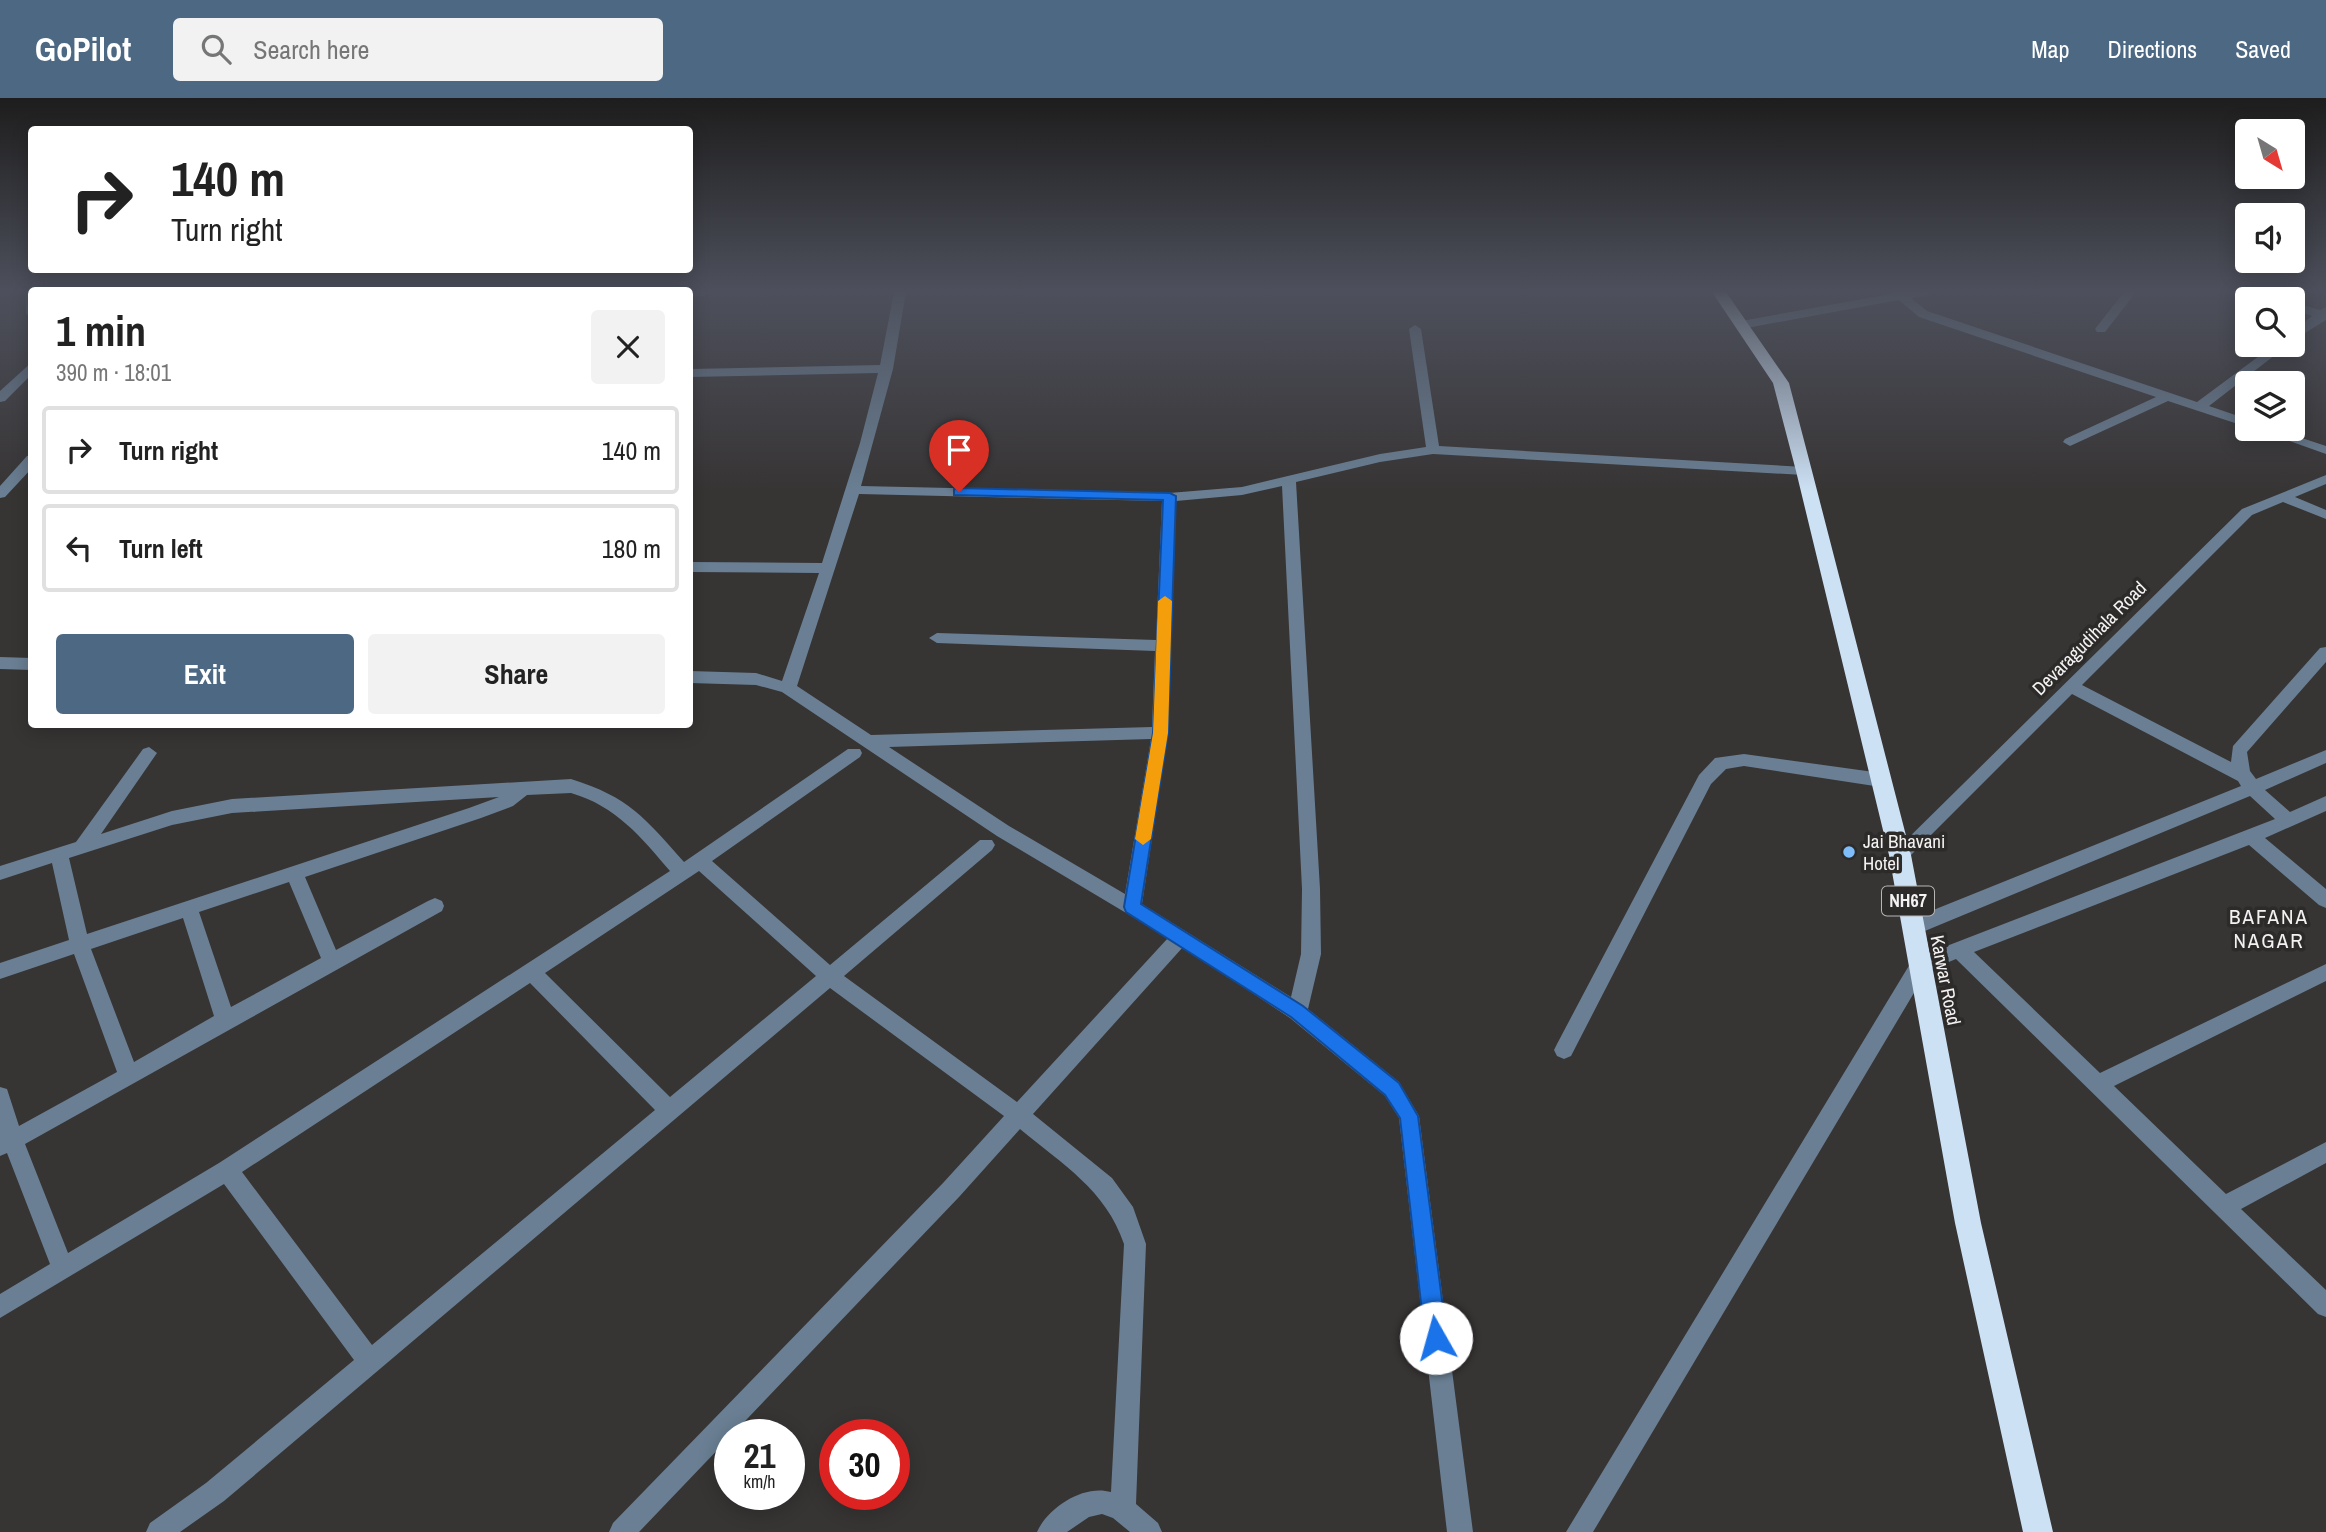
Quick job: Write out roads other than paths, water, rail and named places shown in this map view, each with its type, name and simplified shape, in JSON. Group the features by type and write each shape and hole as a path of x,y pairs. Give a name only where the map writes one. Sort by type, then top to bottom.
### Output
{"highway":[{"name":"Karwar Road","path":"1764,359 1780,383 1804,471 1899,855 1968,1223 2038,1532"}],"street":[{"path":"788,688 853,490 889,359"},
{"path":"1420,359 1433,450"},
{"path":"2057,359 2235,420"},
{"path":"2199,407 2263,359"},
{"path":"693,373 887,369"},
{"path":"0,380 27,371"},
{"path":"0,398 27,371"},
{"path":"2070,442 2167,396"},
{"path":"2299,441 2326,450"},
{"path":"853,490 1170,496 1242,491 1380,458 1433,450 1804,471"},
{"path":"0,494 28,462"},
{"name":"Devaragudihala Road","path":"1899,855 2247,512 2326,479"},
{"path":"1289,481 1311,889 1311,954 1297,1012"},
{"path":"1132,907 1160,733 1170,496"},
{"path":"2282,497 2326,515"},
{"path":"693,567 828,568"},
{"path":"937,638 1163,646"},
{"path":"2247,782 2237,762 2239,750 2326,652"},
{"path":"0,663 28,663"},
{"path":"693,677 756,679 788,688 861,747 1181,936 1297,1012 1392,1089 1409,1116 1460,1532"},
{"path":"2070,686 2247,782 2288,820"},
{"path":"0,1307 227,1170 700,861 861,747 1160,733"},
{"path":"83,845 149,752"},
{"path":"1913,926 2247,782 2326,756"},
{"path":"1564,1050 1706,779 1721,763 1744,760 1881,780"},
{"path":"0,873 172,818 232,806 570,786 600,793 622,806 682,873"},
{"path":"0,971 475,813 507,801 523,789"},
{"path":"1579,1532 1920,965 2251,837 2326,803"},
{"path":"2251,837 2326,900"},
{"path":"159,1532 215,1492 986,845"},
{"path":"59,853 80,946 129,1076"},
{"path":"700,861 829,976 1020,1116 1104,1185 1125,1214 1135,1244 1123,1510"},
{"path":"295,874 331,962"},
{"path":"6,1143 435,906"},
{"path":"189,909 225,1020"},
{"path":"622,1532 1020,1116 1181,936"},
{"path":"1958,950 2326,1306"},
{"path":"531,972 669,1110"},
{"path":"2098,1084 2326,972"},
{"path":"0,1096 6,1143 63,1269"},
{"path":"2222,1208 2326,1152"},
{"path":"227,1170 370,1362"},
{"path":"1050,1532 1080,1508 1102,1502 1123,1510 1149,1532"}],"place":[{"name":"Jai Bhavani Hotel","path":"1849,852"}],"district":[{"name":"BAFANA NAGAR","path":"2269,929"}]}
